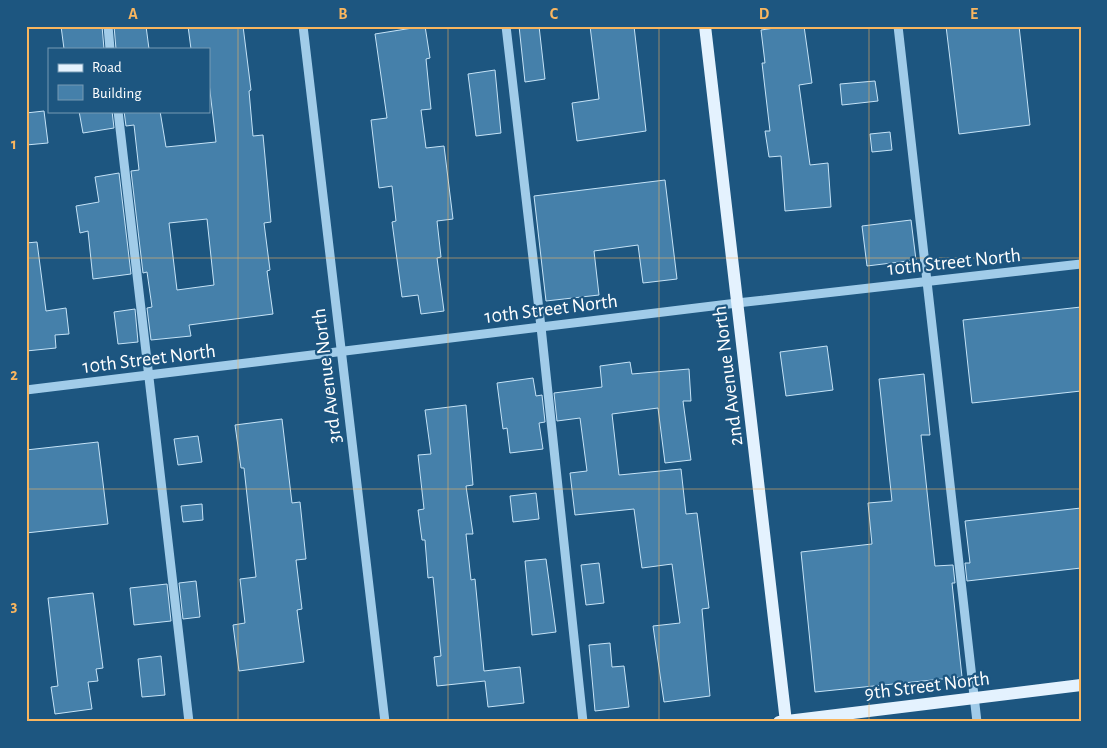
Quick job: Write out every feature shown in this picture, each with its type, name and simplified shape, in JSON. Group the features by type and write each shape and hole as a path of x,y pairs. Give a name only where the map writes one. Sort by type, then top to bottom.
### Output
{"main road":[{"name":"2nd Avenue North","path":"705,26 784,721"},
{"name":"9th Street North","path":"784,721 1081,685"}],"street":[{"path":"108,26 110,48"},
{"name":"3rd Avenue North","path":"303,26 385,722"},
{"path":"506,26 541,327 583,722"},
{"path":"898,26 977,722"},
{"path":"118,112 189,722"},
{"name":"10th Street North","path":"26,390 737,303 1081,264"}],"building":[{"path":"61,26 102,26 104,48 64,48"},
{"path":"114,26 146,26 149,48 116,48"},
{"path":"188,26 243,26 251,90 249,91 253,136 263,135 271,222 264,223 270,270 267,271 273,314 189,325 191,336 151,340 147,308 152,307 147,272 143,273 131,171 139,170 134,125 126,126 124,112 160,112 166,147 216,142 210,91 210,48 191,48","holes":["207,219 214,285 177,290 169,223"]},
{"path":"425,26 430,58 426,59 431,109 421,110 426,148 444,146 453,219 437,221 441,257 437,258 444,311 421,314 418,295 402,297 392,222 396,221 392,186 379,188 371,120 387,118 375,34"},
{"path":"519,26 539,26 545,79 525,82"},
{"path":"590,26 634,26 646,131 577,141 572,103 599,99"},
{"path":"804,26 812,83 799,85 810,165 828,163 831,207 785,211 781,156 769,157 765,131 770,131 762,63 765,63 761,30"},
{"path":"946,26 1019,26 1030,125 959,134"},
{"path":"495,70 501,133 476,136 468,74"},
{"path":"875,81 878,101 842,105 840,84"},
{"path":"44,111 48,143 26,145 26,113"},
{"path":"79,112 112,112 114,128 83,133"},
{"path":"890,132 892,150 872,152 870,134"},
{"path":"119,173 131,274 93,279 88,231 80,233 76,206 99,202 95,177"},
{"path":"665,180 677,279 643,283 638,245 594,251 599,295 546,301 534,196"},
{"path":"911,220 916,260 867,266 862,226"},
{"path":"37,242 46,311 66,308 69,334 55,335 56,348 26,351 26,243"},
{"path":"1081,307 1081,391 972,403 963,320"},
{"path":"135,309 138,342 118,344 114,312"},
{"path":"827,346 833,390 786,396 780,352"},
{"path":"630,362 632,374 689,369 691,401 683,401 691,460 665,463 658,408 612,414 619,475 681,469 686,514 697,513 709,608 702,609 710,696 664,702 653,626 680,623 672,564 642,568 634,509 575,515 570,473 587,471 580,418 557,421 554,393 602,387 600,366"},
{"path":"924,374 930,435 921,435 935,566 953,565 955,583 952,583 962,677 815,692 801,552 872,544 868,503 892,501 879,379"},
{"path":"533,378 536,396 542,395 545,422 539,423 543,449 510,453 507,428 503,429 497,383"},
{"path":"466,405 473,485 466,486 473,534 466,534 471,580 475,579 484,671 520,667 524,703 488,707 485,681 437,686 434,657 441,656 433,577 428,578 425,540 422,540 418,510 424,509 418,455 431,454 425,410"},
{"path":"282,419 292,503 300,502 306,559 296,560 302,609 297,610 304,662 239,671 233,625 245,623 240,579 256,577 244,468 241,468 235,425"},
{"path":"198,436 202,462 178,465 174,439"},
{"path":"98,442 108,524 26,533 26,450"},
{"path":"536,493 539,519 513,522 510,496"},
{"path":"202,504 203,520 183,522 181,506"},
{"path":"1081,508 1081,568 967,581 965,563 970,563 965,521"},
{"path":"546,559 556,632 532,635 525,561"},
{"path":"599,563 604,603 586,605 581,565"},
{"path":"196,581 200,617 183,619 179,583"},
{"path":"167,584 171,621 134,625 130,588"},
{"path":"93,593 103,668 96,669 98,681 88,682 92,709 55,714 51,687 58,686 48,598"},
{"path":"610,643 612,667 624,666 629,707 595,711 589,645"},
{"path":"161,656 165,695 142,697 138,659"}]}
